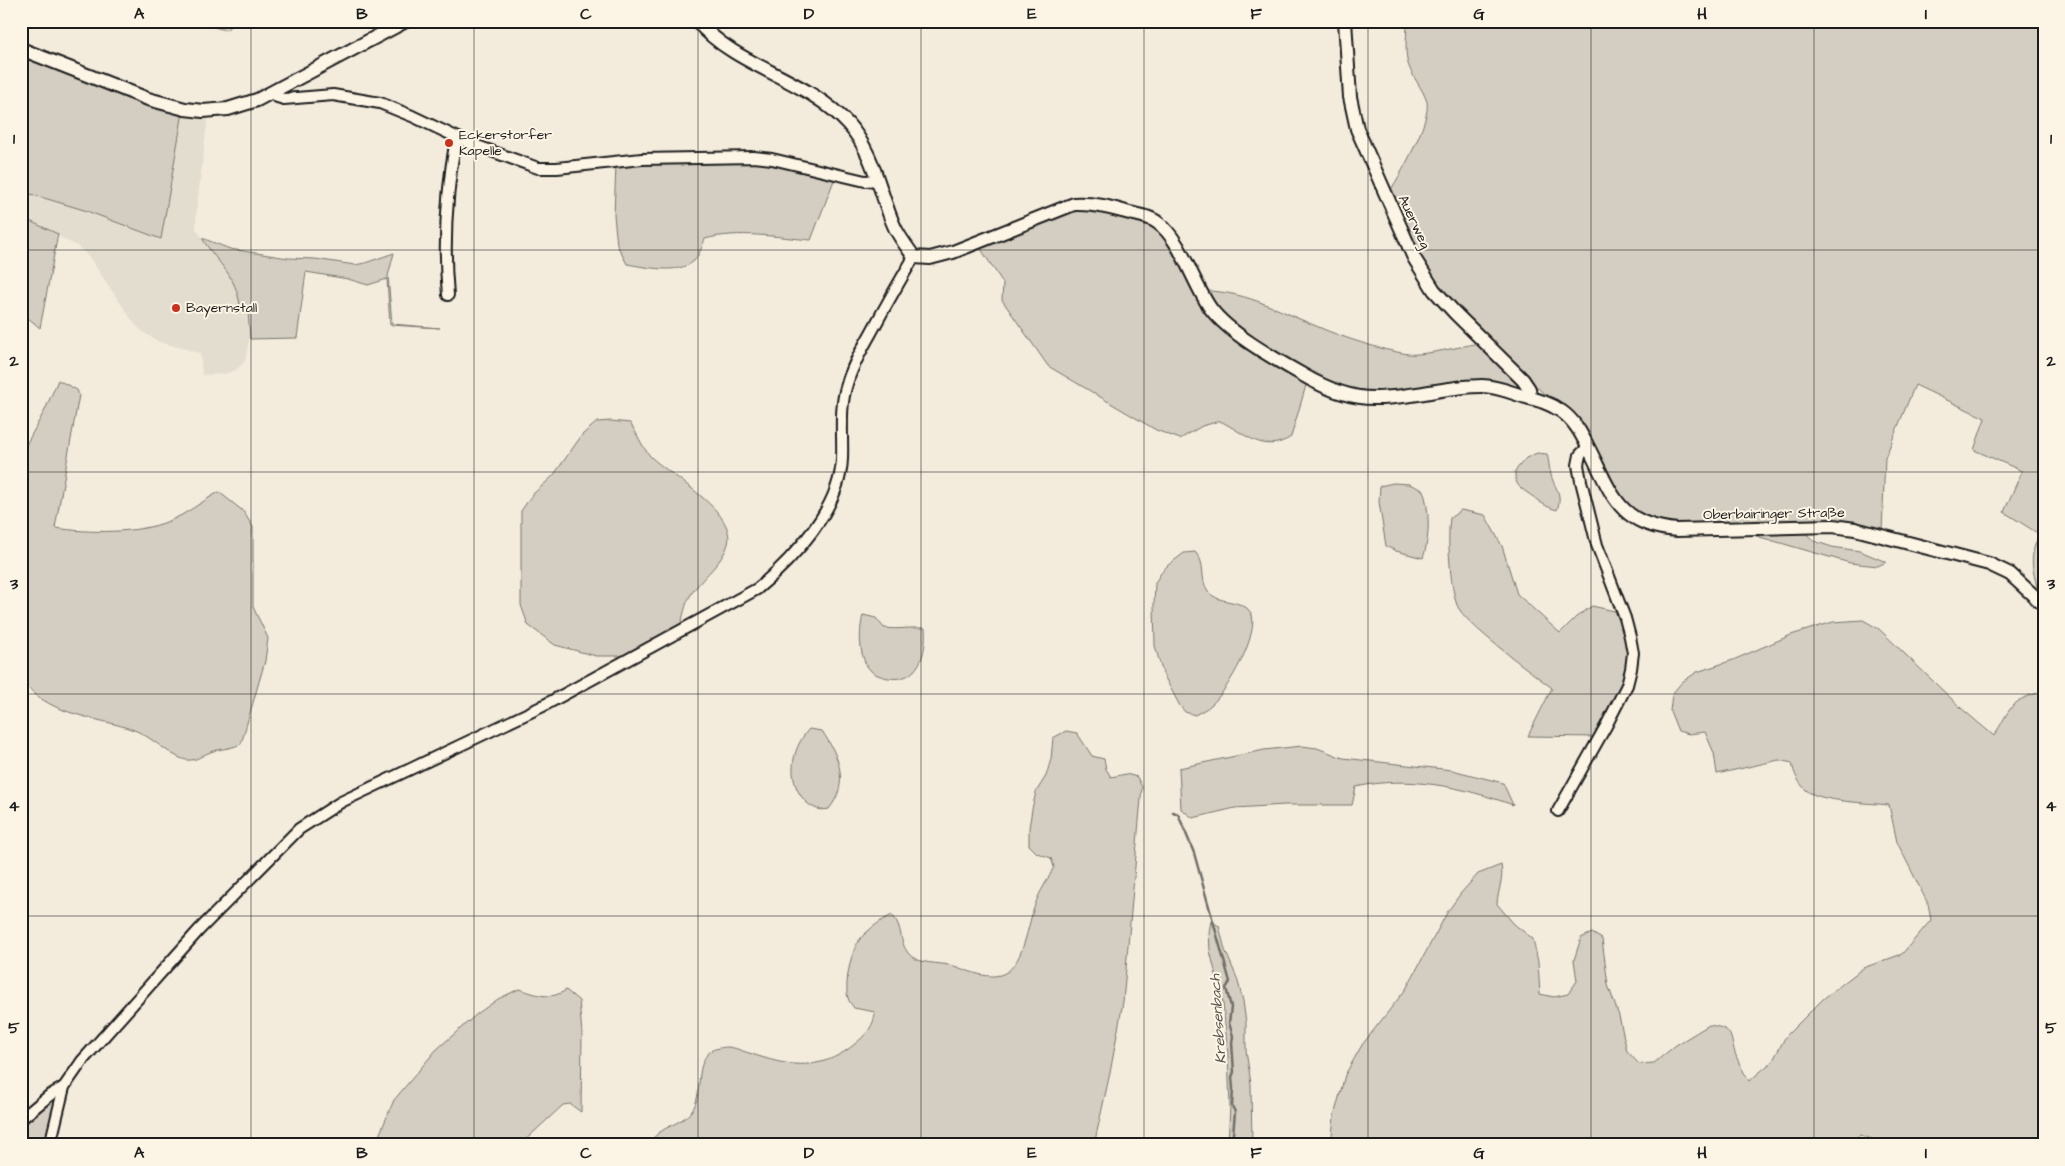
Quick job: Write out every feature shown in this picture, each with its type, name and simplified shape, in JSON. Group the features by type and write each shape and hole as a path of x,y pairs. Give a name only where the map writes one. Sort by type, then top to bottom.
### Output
{"street":[{"path":"21,49 148,100 202,111 228,109 273,92 406,21"},
{"path":"21,1119 64,1087 82,1061 199,930 279,848 306,824 341,802 541,707 757,589 773,575 814,527 836,492 842,460 842,417 846,386 858,358 914,257 895,226 865,148 848,124 838,114 807,92 725,46 698,21"},
{"name":"Auerweg","path":"1345,21 1350,97 1356,122 1364,147 1410,252 1440,295 1523,380 1529,389 1530,398"},
{"path":"273,92 278,97 284,99 333,95 380,103 456,138 538,168 557,168 642,159 754,157 772,159 865,180 878,180"},
{"path":"448,295 447,229 450,178 456,138"},
{"name":"Oberbairinger Straße","path":"914,257 930,258 953,252 1074,204 1088,203 1109,207 1158,222 1173,239 1211,308 1220,319 1256,345 1320,384 1351,395 1370,398 1484,386 1547,403 1560,410 1579,429 1613,498 1622,509 1632,518 1650,527 1669,530 1706,531 1833,526 1855,529 1989,564 2010,574 2044,605"},
{"path":"1558,811 1614,712 1627,685 1631,669 1630,637 1597,545 1581,480 1578,464 1580,455 1588,447"},
{"path":"50,1145 64,1087"}],"shaded area":[{"path":"206,21 236,21 226,30 214,27"},
{"path":"1407,21 2044,21 2044,561 2039,570 2037,587 2032,560 2039,534 2004,512 2022,471 1974,450 1985,418 1915,385 1885,458 1882,532 1676,527 1631,513 1554,403 1511,363 1433,283 1388,194 1413,149 1427,111 1427,102 1407,60"},
{"path":"21,52 183,112 161,239 84,210 24,192 21,171"},
{"path":"183,112 208,115 196,229 234,280 239,293 241,310 248,310 250,335 245,361 236,370 224,374 202,375 200,353 159,342 143,332 134,323 89,257 77,246 23,218 24,192 84,210"},
{"path":"757,160 836,175 811,240 758,235 718,236 705,239 694,261 680,268 662,269 627,264 617,245 614,215 616,164"},
{"path":"1095,207 1152,223 1163,232 1196,291 1228,293 1258,301 1337,334 1397,352 1423,354 1480,343 1519,384 1518,388 1358,394 1309,375 1291,437 1281,442 1272,444 1254,440 1220,421 1202,426 1180,439 1156,430 1048,366 1002,300 1003,283 979,246 1078,208"},
{"path":"23,218 58,234 40,328 21,312"},
{"path":"202,238 230,249 288,258 315,259 355,265 394,253 388,276 392,324 440,328 390,325 387,279 368,285 348,279 306,272 297,338 250,339 248,310 241,310 231,278"},
{"path":"58,380 77,390 79,395 55,528 83,531 113,531 157,525 176,518 219,492 243,511 253,527 253,607 268,638 265,661 241,744 212,751 193,760 187,760 168,751 134,730 57,707 31,691 21,678 21,454 45,410"},
{"path":"597,422 630,423 650,456 713,507 722,519 728,532 728,544 718,563 691,594 681,625 625,656 596,656 555,645 528,625 521,605 521,511 532,495 553,476 582,435"},
{"path":"1537,453 1547,454 1551,475 1559,495 1557,510 1538,501 1517,483 1515,471 1526,458"},
{"path":"1393,483 1409,484 1423,490 1427,506 1428,524 1427,542 1423,558 1396,551 1386,546 1379,502 1380,486"},
{"path":"1461,510 1485,515 1502,546 1517,594 1560,633 1576,617 1592,606 1619,612 1628,648 1628,663 1625,678 1614,705 1596,737 1528,736 1552,688 1485,636 1462,613 1457,605 1451,575 1449,526 1450,518"},
{"path":"1802,530 1814,541 1832,547 1860,551 1886,562 1878,566 1850,563 1746,533"},
{"path":"1195,552 1201,561 1205,586 1208,591 1217,598 1247,608 1251,613 1253,622 1247,647 1225,688 1218,698 1195,715 1185,712 1180,706 1163,674 1155,646 1154,605 1155,583 1161,573 1184,553"},
{"path":"863,615 876,618 884,628 925,628 922,656 914,671 907,676 888,678 871,671 862,652 860,636"},
{"path":"1863,620 1879,629 1961,708 1994,736 2012,706 2024,698 2044,692 2044,1141 2038,1145 1879,1145 1874,1140 1861,1135 1839,1145 1331,1145 1334,1116 1345,1075 1362,1045 1406,989 1448,911 1461,893 1478,874 1501,865 1501,880 1497,904 1514,924 1533,939 1538,962 1540,994 1554,997 1568,994 1577,981 1574,960 1581,938 1592,933 1602,939 1608,985 1619,1016 1627,1051 1639,1064 1654,1063 1676,1045 1709,1025 1722,1028 1729,1033 1735,1053 1749,1081 1772,1062 1786,1036 1823,999 1863,968 1902,954 1931,920 1928,904 1897,842 1889,805 1858,803 1813,794 1806,790 1799,781 1792,763 1779,760 1717,774 1714,753 1705,732 1689,734 1678,731 1670,711 1672,694 1682,682 1697,672 1733,660 1791,635 1833,622"},
{"path":"809,729 822,731 833,750 840,770 839,789 829,809 820,810 807,803 800,795 793,776 794,756"},
{"path":"1066,731 1077,733 1092,756 1104,759 1106,769 1111,777 1126,774 1137,777 1142,787 1123,1002 1094,1145 649,1145 658,1133 684,1118 694,1107 697,1100 703,1062 706,1055 712,1050 730,1047 778,1062 808,1064 834,1058 863,1037 871,1026 875,1012 854,1008 850,1002 847,992 849,967 854,950 861,938 875,925 892,915 898,925 905,948 917,960 954,966 986,976 999,975 1011,968 1021,952 1037,900 1054,867 1051,858 1037,853 1029,845 1029,828 1036,792 1046,776 1051,759 1053,738"},
{"path":"1302,746 1317,748 1343,758 1452,770 1503,783 1513,805 1455,788 1395,782 1356,787 1352,805 1285,805 1235,808 1193,818 1181,809 1179,768 1264,750"},
{"path":"1211,921 1219,926 1225,950 1237,978 1243,1001 1246,1023 1246,1050 1251,1084 1252,1145 1228,1145 1230,1106 1228,1055 1223,1003 1210,951 1209,932"},
{"path":"519,989 549,996 566,990 579,1001 582,1033 581,1112 570,1104 563,1105 520,1145 375,1145 394,1100 436,1050 477,1014 498,999"},
{"path":"50,1099 54,1099 57,1102 47,1145 25,1145 27,1118"}],"waterway":[{"name":"Krebsenbach","path":"1173,812 1178,814 1194,853 1230,982 1226,988 1231,1007 1229,1023 1233,1036 1234,1072 1232,1077 1232,1106 1235,1112 1232,1145"}],"place":[{"name":"Eckerstorfer Kapelle","path":"449,143"},
{"name":"Bayernstall","path":"176,308"}]}
